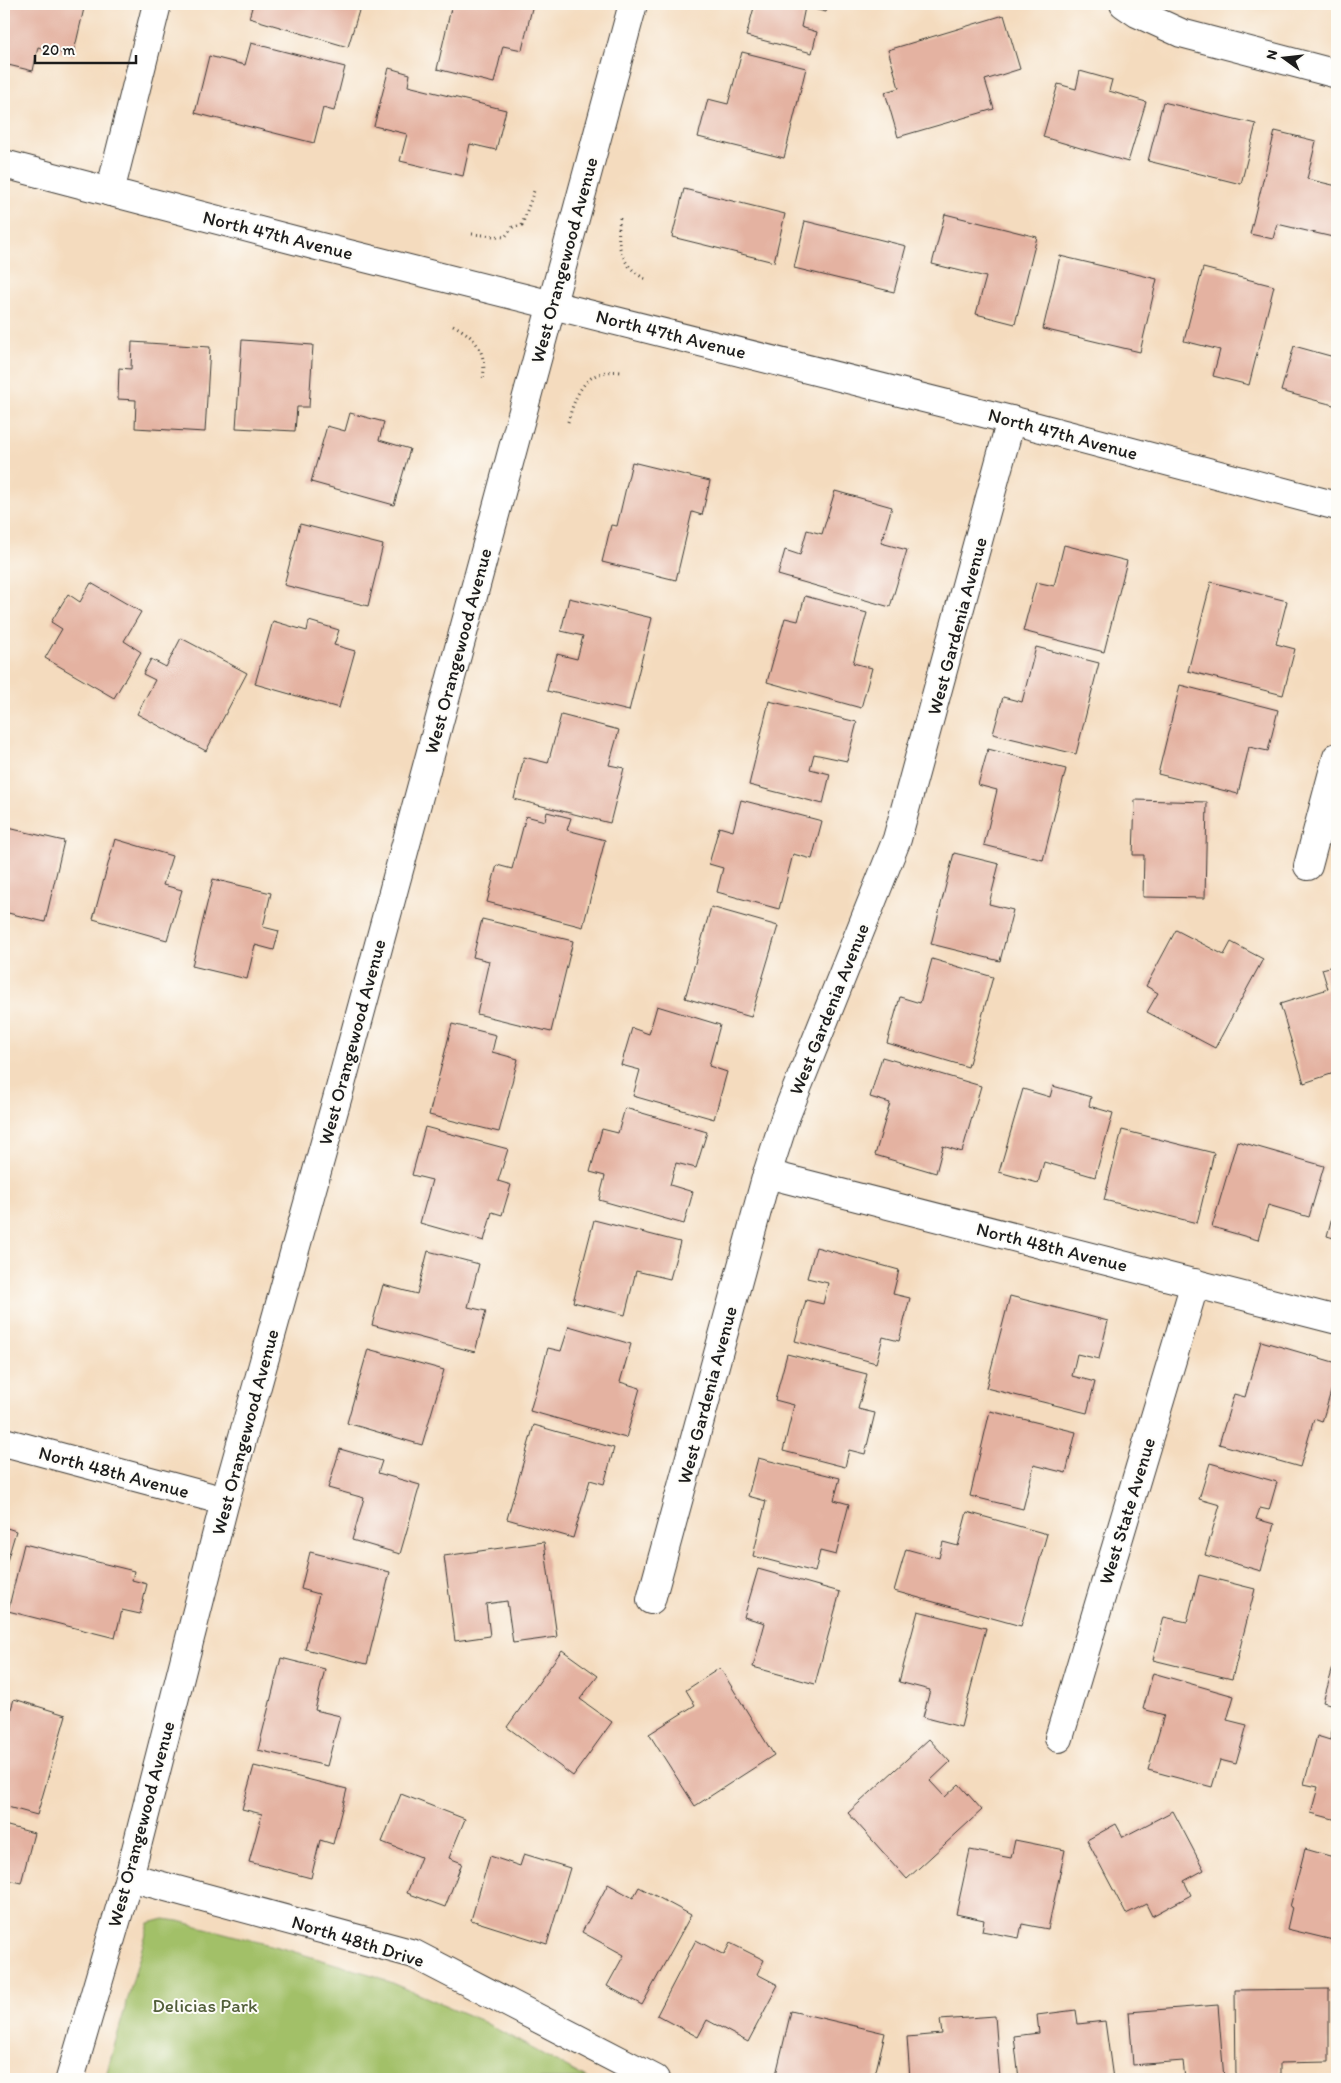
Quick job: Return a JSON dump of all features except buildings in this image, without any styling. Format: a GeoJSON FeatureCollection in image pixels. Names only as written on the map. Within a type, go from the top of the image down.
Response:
{"type":"FeatureCollection","features":[{"type":"Feature","properties":{"kind":"street"},"geometry":{"type":"LineString","coordinates":[[110,192],[157,4]]}},
{"type":"Feature","properties":{"kind":"street","name":"West Orangewood Avenue"},"geometry":{"type":"LineString","coordinates":[[70,2079],[128,1877],[225,1501],[339,1092],[633,4]]}},
{"type":"Feature","properties":{"kind":"street"},"geometry":{"type":"LineString","coordinates":[[1124,4],[1137,13],[1181,33],[1337,74]]}},
{"type":"Feature","properties":{"kind":"street","name":"North 47th Avenue"},"geometry":{"type":"LineString","coordinates":[[4,164],[326,248],[1011,420],[1337,506]]}},
{"type":"Feature","properties":{"kind":"street","name":"West Gardenia Avenue"},"geometry":{"type":"LineString","coordinates":[[651,1600],[767,1174],[785,1118],[897,839],[1011,420]]}},
{"type":"Feature","properties":{"kind":"street"},"geometry":{"type":"LineString","coordinates":[[1308,866],[1337,757]]}},
{"type":"Feature","properties":{"kind":"street","name":"North 48th Avenue"},"geometry":{"type":"LineString","coordinates":[[767,1174],[1337,1320]]}},
{"type":"Feature","properties":{"kind":"street","name":"West State Avenue"},"geometry":{"type":"LineString","coordinates":[[1059,1738],[1195,1283]]}},
{"type":"Feature","properties":{"kind":"street","name":"North 48th Avenue"},"geometry":{"type":"LineString","coordinates":[[4,1442],[225,1501]]}},
{"type":"Feature","properties":{"kind":"street","name":"North 48th Drive"},"geometry":{"type":"LineString","coordinates":[[128,1877],[414,1954],[655,2079]]}},
{"type":"Feature","properties":{"kind":"path"},"geometry":{"type":"LineString","coordinates":[[472,234],[505,237],[513,227],[522,225],[535,188]]}},
{"type":"Feature","properties":{"kind":"path"},"geometry":{"type":"LineString","coordinates":[[620,218],[618,234],[620,250],[626,263],[634,272],[646,279]]}},
{"type":"Feature","properties":{"kind":"path"},"geometry":{"type":"LineString","coordinates":[[453,325],[468,333],[478,346],[486,365],[483,380]]}},
{"type":"Feature","properties":{"kind":"path"},"geometry":{"type":"LineString","coordinates":[[568,422],[573,403],[584,383],[603,372],[621,372]]}},
{"type":"Feature","properties":{"kind":"green space","name":"Delicias Park"},"geometry":{"type":"Polygon","coordinates":[[[164,1919],[179,1921],[285,1949],[376,1976],[480,2020],[588,2079],[105,2079],[149,1923],[164,1919]]]}}]}
